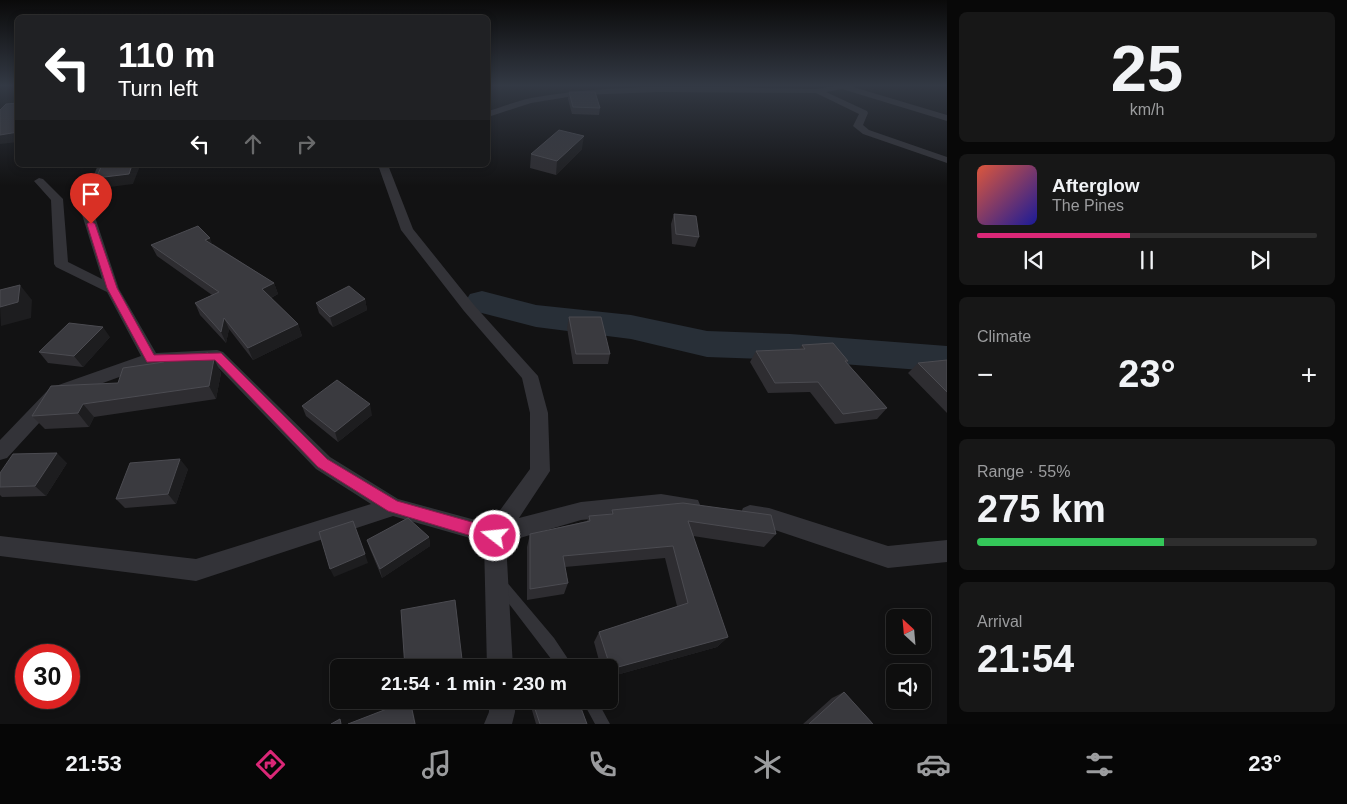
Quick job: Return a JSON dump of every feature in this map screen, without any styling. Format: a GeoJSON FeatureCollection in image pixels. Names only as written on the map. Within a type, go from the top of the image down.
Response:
{"type":"FeatureCollection","features":[{"type":"Feature","properties":{"kind":"street"},"geometry":{"type":"LineString","coordinates":[[861,119],[858,126],[866,132],[947,160]]}},
{"type":"Feature","properties":{"kind":"street"},"geometry":{"type":"LineString","coordinates":[[102,167],[86,208],[112,288],[151,360]]}},
{"type":"Feature","properties":{"kind":"street"},"geometry":{"type":"LineString","coordinates":[[384,167],[407,230],[469,308],[530,376],[539,413],[540,471],[495,536],[500,659]]}},
{"type":"Feature","properties":{"kind":"street"},"geometry":{"type":"LineString","coordinates":[[39,181],[57,199],[61,264],[112,288]]}},
{"type":"Feature","properties":{"kind":"street"},"geometry":{"type":"LineString","coordinates":[[0,452],[56,393],[151,360],[217,356],[323,463],[393,506],[495,536],[581,511],[661,503],[769,518],[888,556],[947,552]]}},
{"type":"Feature","properties":{"kind":"street"},"geometry":{"type":"LineString","coordinates":[[0,546],[196,570],[393,506]]}},
{"type":"Feature","properties":{"kind":"street"},"geometry":{"type":"LineString","coordinates":[[498,724],[502,709]]}},
{"type":"Feature","properties":{"kind":"lane"},"geometry":{"type":"LineString","coordinates":[[496,578],[561,659]]}},
{"type":"Feature","properties":{"kind":"lane"},"geometry":{"type":"LineString","coordinates":[[594,709],[603,724]]}},
{"type":"Feature","properties":{"kind":"building"},"geometry":{"type":"Polygon","coordinates":[[[0,119],[15,119],[15,132],[0,135],[0,119]]]}},
{"type":"Feature","properties":{"kind":"building"},"geometry":{"type":"Polygon","coordinates":[[[559,130],[584,136],[557,161],[531,154],[559,130]]]}},
{"type":"Feature","properties":{"kind":"building"},"geometry":{"type":"Polygon","coordinates":[[[101,167],[131,167],[129,174],[96,178],[101,167]]]}},
{"type":"Feature","properties":{"kind":"building"},"geometry":{"type":"Polygon","coordinates":[[[674,214],[696,216],[699,237],[676,234],[674,214]]]}},
{"type":"Feature","properties":{"kind":"building"},"geometry":{"type":"Polygon","coordinates":[[[198,226],[210,238],[205,240],[274,283],[262,289],[298,324],[248,348],[224,318],[221,332],[195,303],[219,292],[151,245],[198,226]]]}},
{"type":"Feature","properties":{"kind":"building"},"geometry":{"type":"Polygon","coordinates":[[[20,285],[18,302],[0,307],[0,290],[20,285]]]}},
{"type":"Feature","properties":{"kind":"building"},"geometry":{"type":"Polygon","coordinates":[[[349,286],[365,299],[330,317],[316,303],[349,286]]]}},
{"type":"Feature","properties":{"kind":"building"},"geometry":{"type":"Polygon","coordinates":[[[569,317],[601,317],[610,354],[576,354],[569,317]]]}},
{"type":"Feature","properties":{"kind":"building"},"geometry":{"type":"Polygon","coordinates":[[[69,323],[103,327],[74,356],[39,352],[69,323]]]}},
{"type":"Feature","properties":{"kind":"building"},"geometry":{"type":"Polygon","coordinates":[[[833,343],[848,361],[845,361],[887,408],[843,414],[818,382],[775,383],[756,351],[805,349],[802,345],[833,343]]]}},
{"type":"Feature","properties":{"kind":"building"},"geometry":{"type":"Polygon","coordinates":[[[208,353],[214,359],[209,386],[83,404],[78,413],[32,416],[51,386],[118,383],[123,368],[164,362],[165,359],[208,353]]]}},
{"type":"Feature","properties":{"kind":"building"},"geometry":{"type":"Polygon","coordinates":[[[947,360],[947,392],[918,363],[947,360]]]}},
{"type":"Feature","properties":{"kind":"building"},"geometry":{"type":"Polygon","coordinates":[[[337,380],[370,404],[335,432],[302,406],[337,380]]]}},
{"type":"Feature","properties":{"kind":"building"},"geometry":{"type":"Polygon","coordinates":[[[57,453],[35,486],[0,487],[0,473],[13,454],[57,453]]]}},
{"type":"Feature","properties":{"kind":"building"},"geometry":{"type":"Polygon","coordinates":[[[180,459],[168,494],[116,499],[130,463],[180,459]]]}},
{"type":"Feature","properties":{"kind":"building"},"geometry":{"type":"Polygon","coordinates":[[[683,503],[771,515],[776,534],[688,521],[728,637],[618,667],[618,659],[608,659],[599,632],[688,603],[673,546],[563,556],[568,583],[530,589],[530,534],[590,521],[589,516],[613,514],[612,510],[683,503]]]}},
{"type":"Feature","properties":{"kind":"building"},"geometry":{"type":"Polygon","coordinates":[[[408,518],[429,537],[380,569],[367,540],[408,518]]]}},
{"type":"Feature","properties":{"kind":"building"},"geometry":{"type":"Polygon","coordinates":[[[353,521],[365,554],[330,569],[319,532],[353,521]]]}},
{"type":"Feature","properties":{"kind":"building"},"geometry":{"type":"Polygon","coordinates":[[[455,600],[462,659],[404,659],[401,610],[455,600]]]}},
{"type":"Feature","properties":{"kind":"building"},"geometry":{"type":"Polygon","coordinates":[[[844,692],[873,724],[809,724],[844,692]]]}},
{"type":"Feature","properties":{"kind":"building"},"geometry":{"type":"Polygon","coordinates":[[[387,709],[412,709],[415,724],[348,724],[387,709]]]}},
{"type":"Feature","properties":{"kind":"building"},"geometry":{"type":"Polygon","coordinates":[[[535,709],[581,709],[587,724],[540,724],[535,709]]]}},
{"type":"Feature","properties":{"kind":"building"},"geometry":{"type":"Polygon","coordinates":[[[340,719],[341,724],[331,724],[340,719]]]}},
{"type":"Feature","properties":{"kind":"waterway"},"geometry":{"type":"LineString","coordinates":[[482,302],[536,316],[631,327],[707,344],[790,347],[947,359]]}},
{"type":"Feature","properties":{"kind":"route"},"geometry":{"type":"LineString","coordinates":[[91,224],[112,288],[151,360],[217,356],[323,463],[393,506],[495,536]]}}]}
